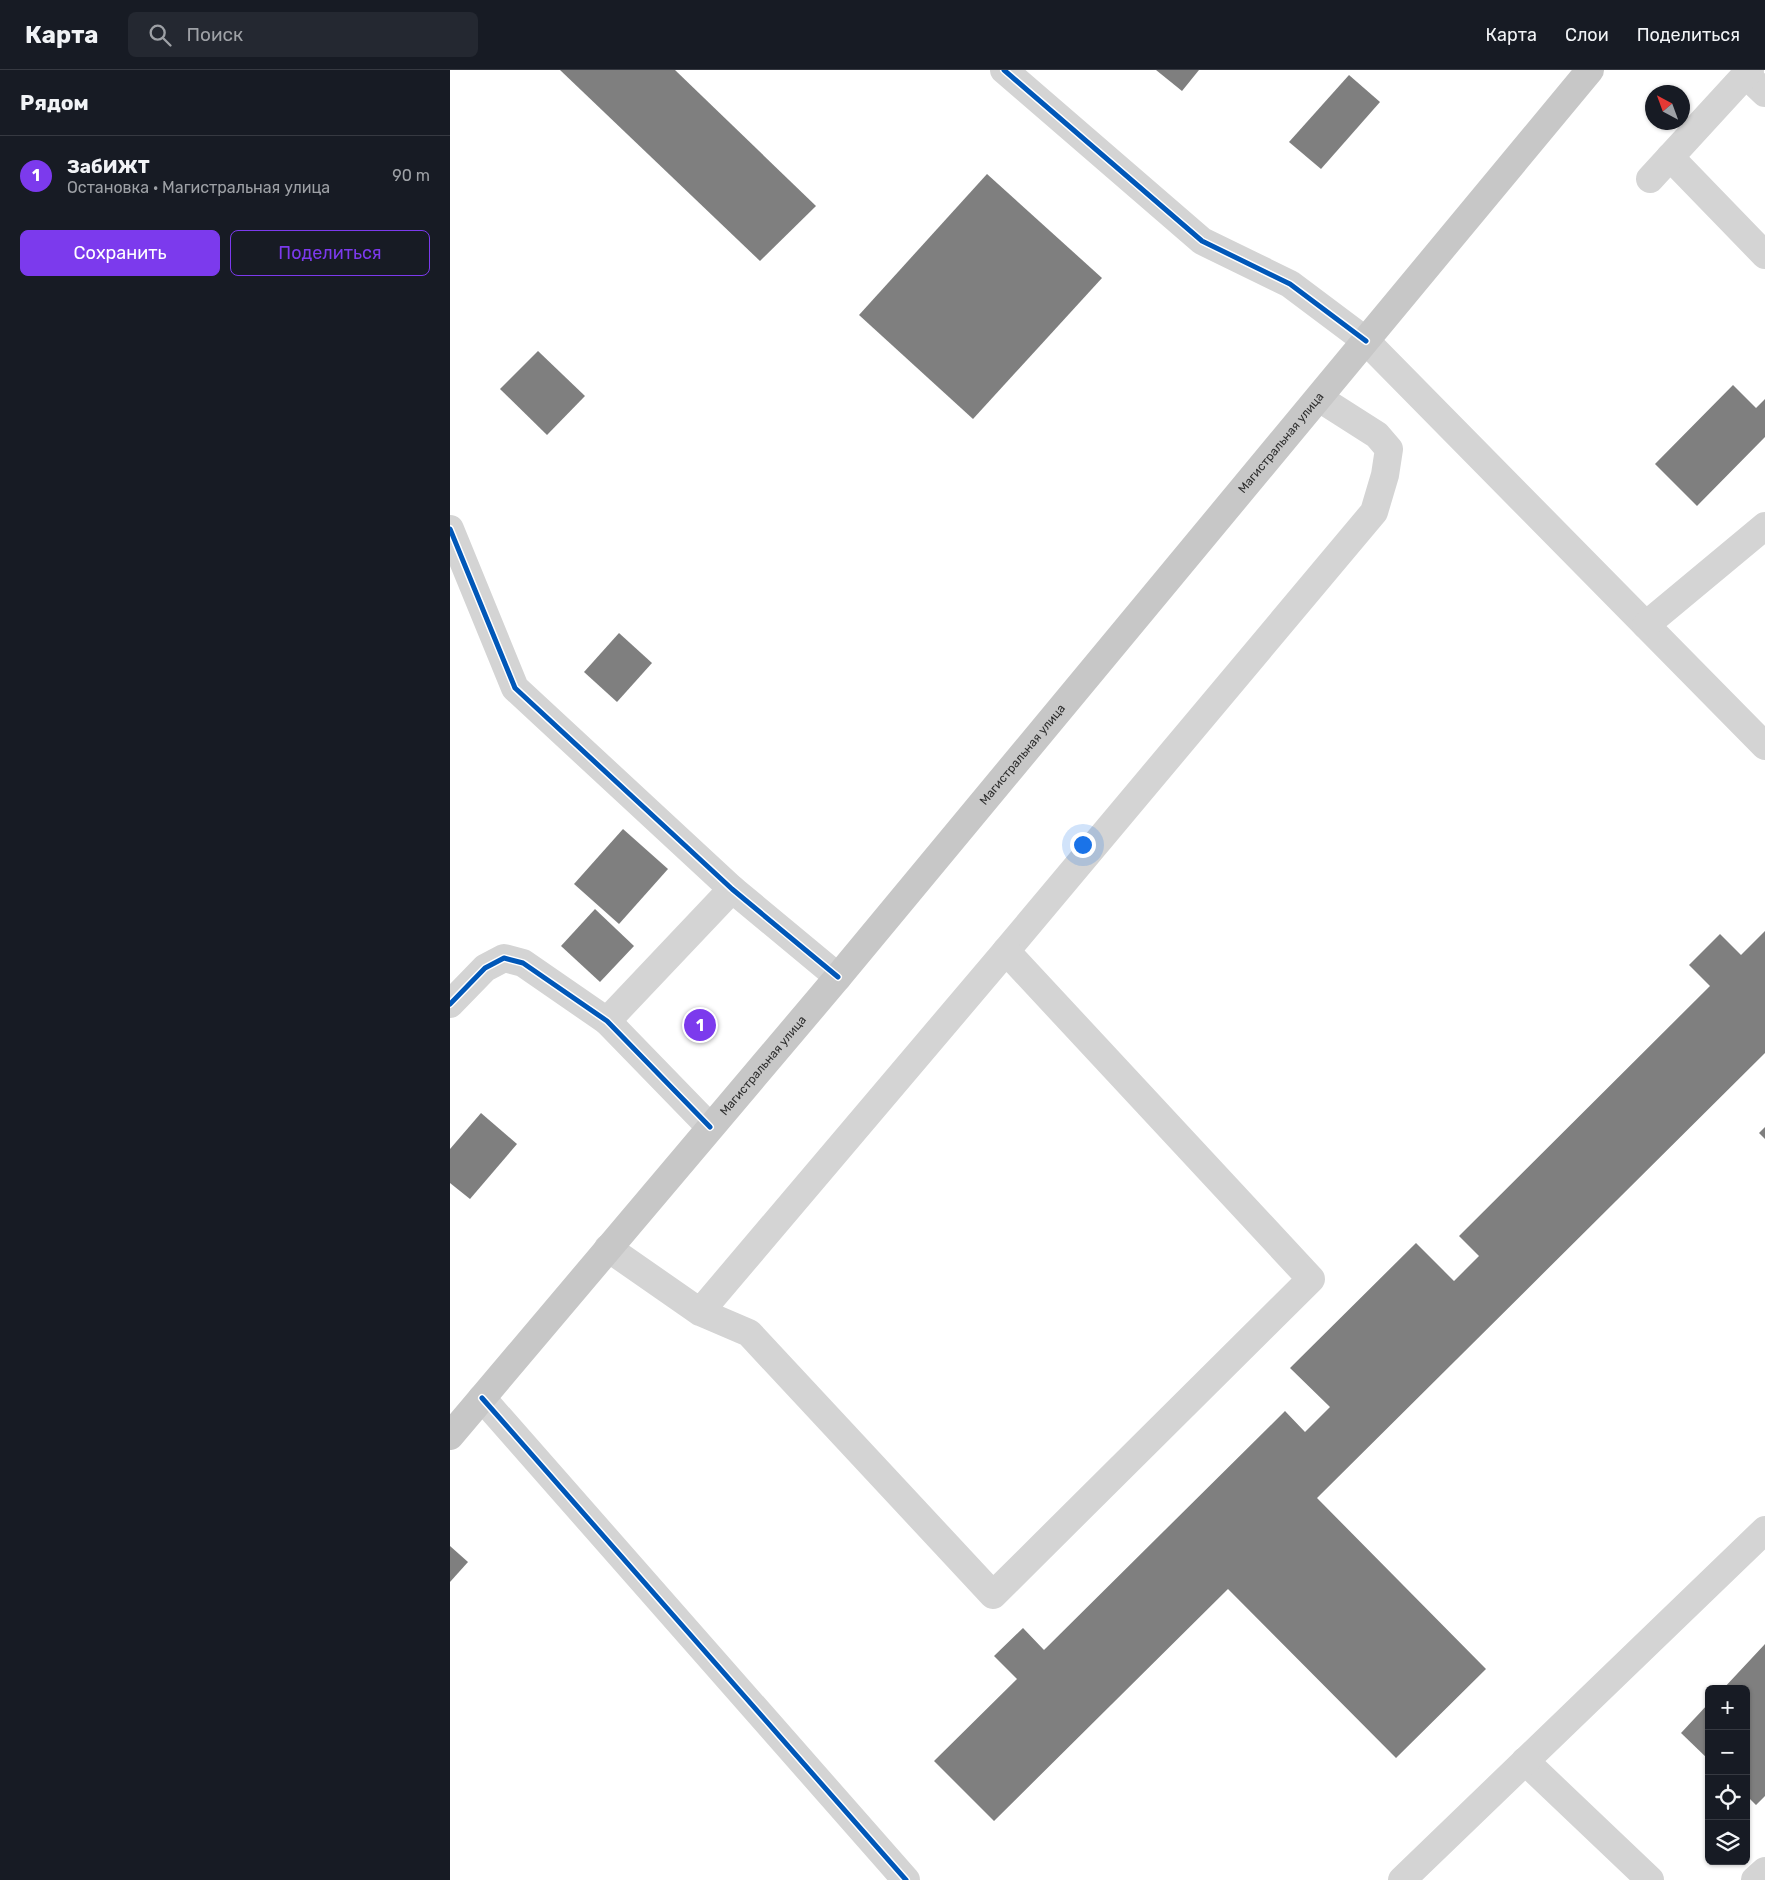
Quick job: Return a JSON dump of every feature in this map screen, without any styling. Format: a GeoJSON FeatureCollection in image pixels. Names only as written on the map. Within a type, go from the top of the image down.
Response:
{"type":"FeatureCollection","features":[{"type":"Feature","properties":{"kind":"main road","name":"Магистральная улица"},"geometry":{"type":"LineString","coordinates":[[450,1436],[838,977],[1590,70]]}},
{"type":"Feature","properties":{"kind":"street"},"geometry":{"type":"LineString","coordinates":[[1004,70],[1202,241],[1290,284],[1366,341],[1765,746]]}},
{"type":"Feature","properties":{"kind":"street"},"geometry":{"type":"LineString","coordinates":[[1650,179],[1670,157],[1754,79]]}},
{"type":"Feature","properties":{"kind":"street"},"geometry":{"type":"LineString","coordinates":[[1670,157],[1762,244]]}},
{"type":"Feature","properties":{"kind":"street"},"geometry":{"type":"LineString","coordinates":[[700,1312],[1374,512],[1385,475],[1389,449],[1377,435],[1319,398]]}},
{"type":"Feature","properties":{"kind":"street"},"geometry":{"type":"LineString","coordinates":[[1646,625],[1765,526]]}},
{"type":"Feature","properties":{"kind":"street"},"geometry":{"type":"LineString","coordinates":[[450,529],[515,688],[732,889],[838,977]]}},
{"type":"Feature","properties":{"kind":"street"},"geometry":{"type":"LineString","coordinates":[[607,1021],[732,889]]}},
{"type":"Feature","properties":{"kind":"street"},"geometry":{"type":"LineString","coordinates":[[608,1248],[700,1312],[749,1333],[993,1595],[1311,1278],[1006,951]]}},
{"type":"Feature","properties":{"kind":"street"},"geometry":{"type":"LineString","coordinates":[[450,1004],[485,968],[504,958],[523,963],[607,1021],[710,1127]]}},
{"type":"Feature","properties":{"kind":"street"},"geometry":{"type":"LineString","coordinates":[[482,1398],[906,1880]]}},
{"type":"Feature","properties":{"kind":"street"},"geometry":{"type":"LineString","coordinates":[[1402,1880],[1765,1530]]}},
{"type":"Feature","properties":{"kind":"street"},"geometry":{"type":"LineString","coordinates":[[1525,1761],[1650,1880]]}},
{"type":"Feature","properties":{"kind":"street"},"geometry":{"type":"LineString","coordinates":[[1756,1880],[1765,1871]]}},
{"type":"Feature","properties":{"kind":"building"},"geometry":{"type":"Polygon","coordinates":[[[560,70],[675,70],[816,206],[760,261],[560,70]]]}},
{"type":"Feature","properties":{"kind":"building"},"geometry":{"type":"Polygon","coordinates":[[[1156,70],[1199,70],[1182,91],[1156,70]]]}},
{"type":"Feature","properties":{"kind":"building"},"geometry":{"type":"Polygon","coordinates":[[[1349,75],[1380,102],[1321,169],[1289,142],[1349,75]]]}},
{"type":"Feature","properties":{"kind":"building"},"geometry":{"type":"Polygon","coordinates":[[[987,174],[1102,278],[973,419],[859,315],[987,174]]]}},
{"type":"Feature","properties":{"kind":"building"},"geometry":{"type":"Polygon","coordinates":[[[538,351],[585,396],[547,435],[500,389],[538,351]]]}},
{"type":"Feature","properties":{"kind":"building"},"geometry":{"type":"Polygon","coordinates":[[[1733,385],[1756,408],[1765,399],[1765,437],[1697,506],[1655,464],[1733,385]]]}},
{"type":"Feature","properties":{"kind":"building"},"geometry":{"type":"Polygon","coordinates":[[[619,633],[652,663],[617,702],[584,672],[619,633]]]}},
{"type":"Feature","properties":{"kind":"building"},"geometry":{"type":"Polygon","coordinates":[[[623,829],[668,869],[619,924],[574,884],[623,829]]]}},
{"type":"Feature","properties":{"kind":"building"},"geometry":{"type":"Polygon","coordinates":[[[595,909],[634,946],[600,982],[561,946],[595,909]]]}},
{"type":"Feature","properties":{"kind":"building"},"geometry":{"type":"Polygon","coordinates":[[[1765,931],[1765,1053],[1317,1498],[1486,1669],[1396,1758],[1228,1589],[994,1821],[934,1761],[1017,1679],[994,1656],[1023,1628],[1044,1650],[1285,1411],[1305,1432],[1330,1407],[1290,1368],[1416,1243],[1454,1281],[1479,1256],[1459,1236],[1710,986],[1689,965],[1720,934],[1741,955],[1765,931]]]}},
{"type":"Feature","properties":{"kind":"building"},"geometry":{"type":"Polygon","coordinates":[[[481,1113],[517,1144],[470,1199],[450,1183],[450,1149],[481,1113]]]}},
{"type":"Feature","properties":{"kind":"building"},"geometry":{"type":"Polygon","coordinates":[[[1765,1127],[1765,1139],[1759,1133],[1765,1127]]]}},
{"type":"Feature","properties":{"kind":"building"},"geometry":{"type":"Polygon","coordinates":[[[450,1546],[468,1562],[450,1582],[450,1546]]]}},
{"type":"Feature","properties":{"kind":"building"},"geometry":{"type":"Polygon","coordinates":[[[1765,1644],[1765,1796],[1756,1805],[1750,1799],[1750,1685],[1727,1685],[1765,1644]]]}},
{"type":"Feature","properties":{"kind":"building"},"geometry":{"type":"Polygon","coordinates":[[[1705,1707],[1705,1756],[1681,1733],[1705,1707]]]}},
{"type":"Feature","properties":{"kind":"cycle path"},"geometry":{"type":"LineString","coordinates":[[1004,70],[1202,241],[1290,284],[1366,341]]}},
{"type":"Feature","properties":{"kind":"cycle path"},"geometry":{"type":"LineString","coordinates":[[450,529],[515,688],[732,889],[838,977]]}},
{"type":"Feature","properties":{"kind":"cycle path"},"geometry":{"type":"LineString","coordinates":[[450,1004],[485,968],[504,958],[523,963],[607,1021],[710,1127]]}},
{"type":"Feature","properties":{"kind":"cycle path"},"geometry":{"type":"LineString","coordinates":[[482,1398],[906,1880]]}},
{"type":"Feature","properties":{"kind":"place","name":"ЗабИЖТ"},"geometry":{"type":"Point","coordinates":[700,1025]}}]}
